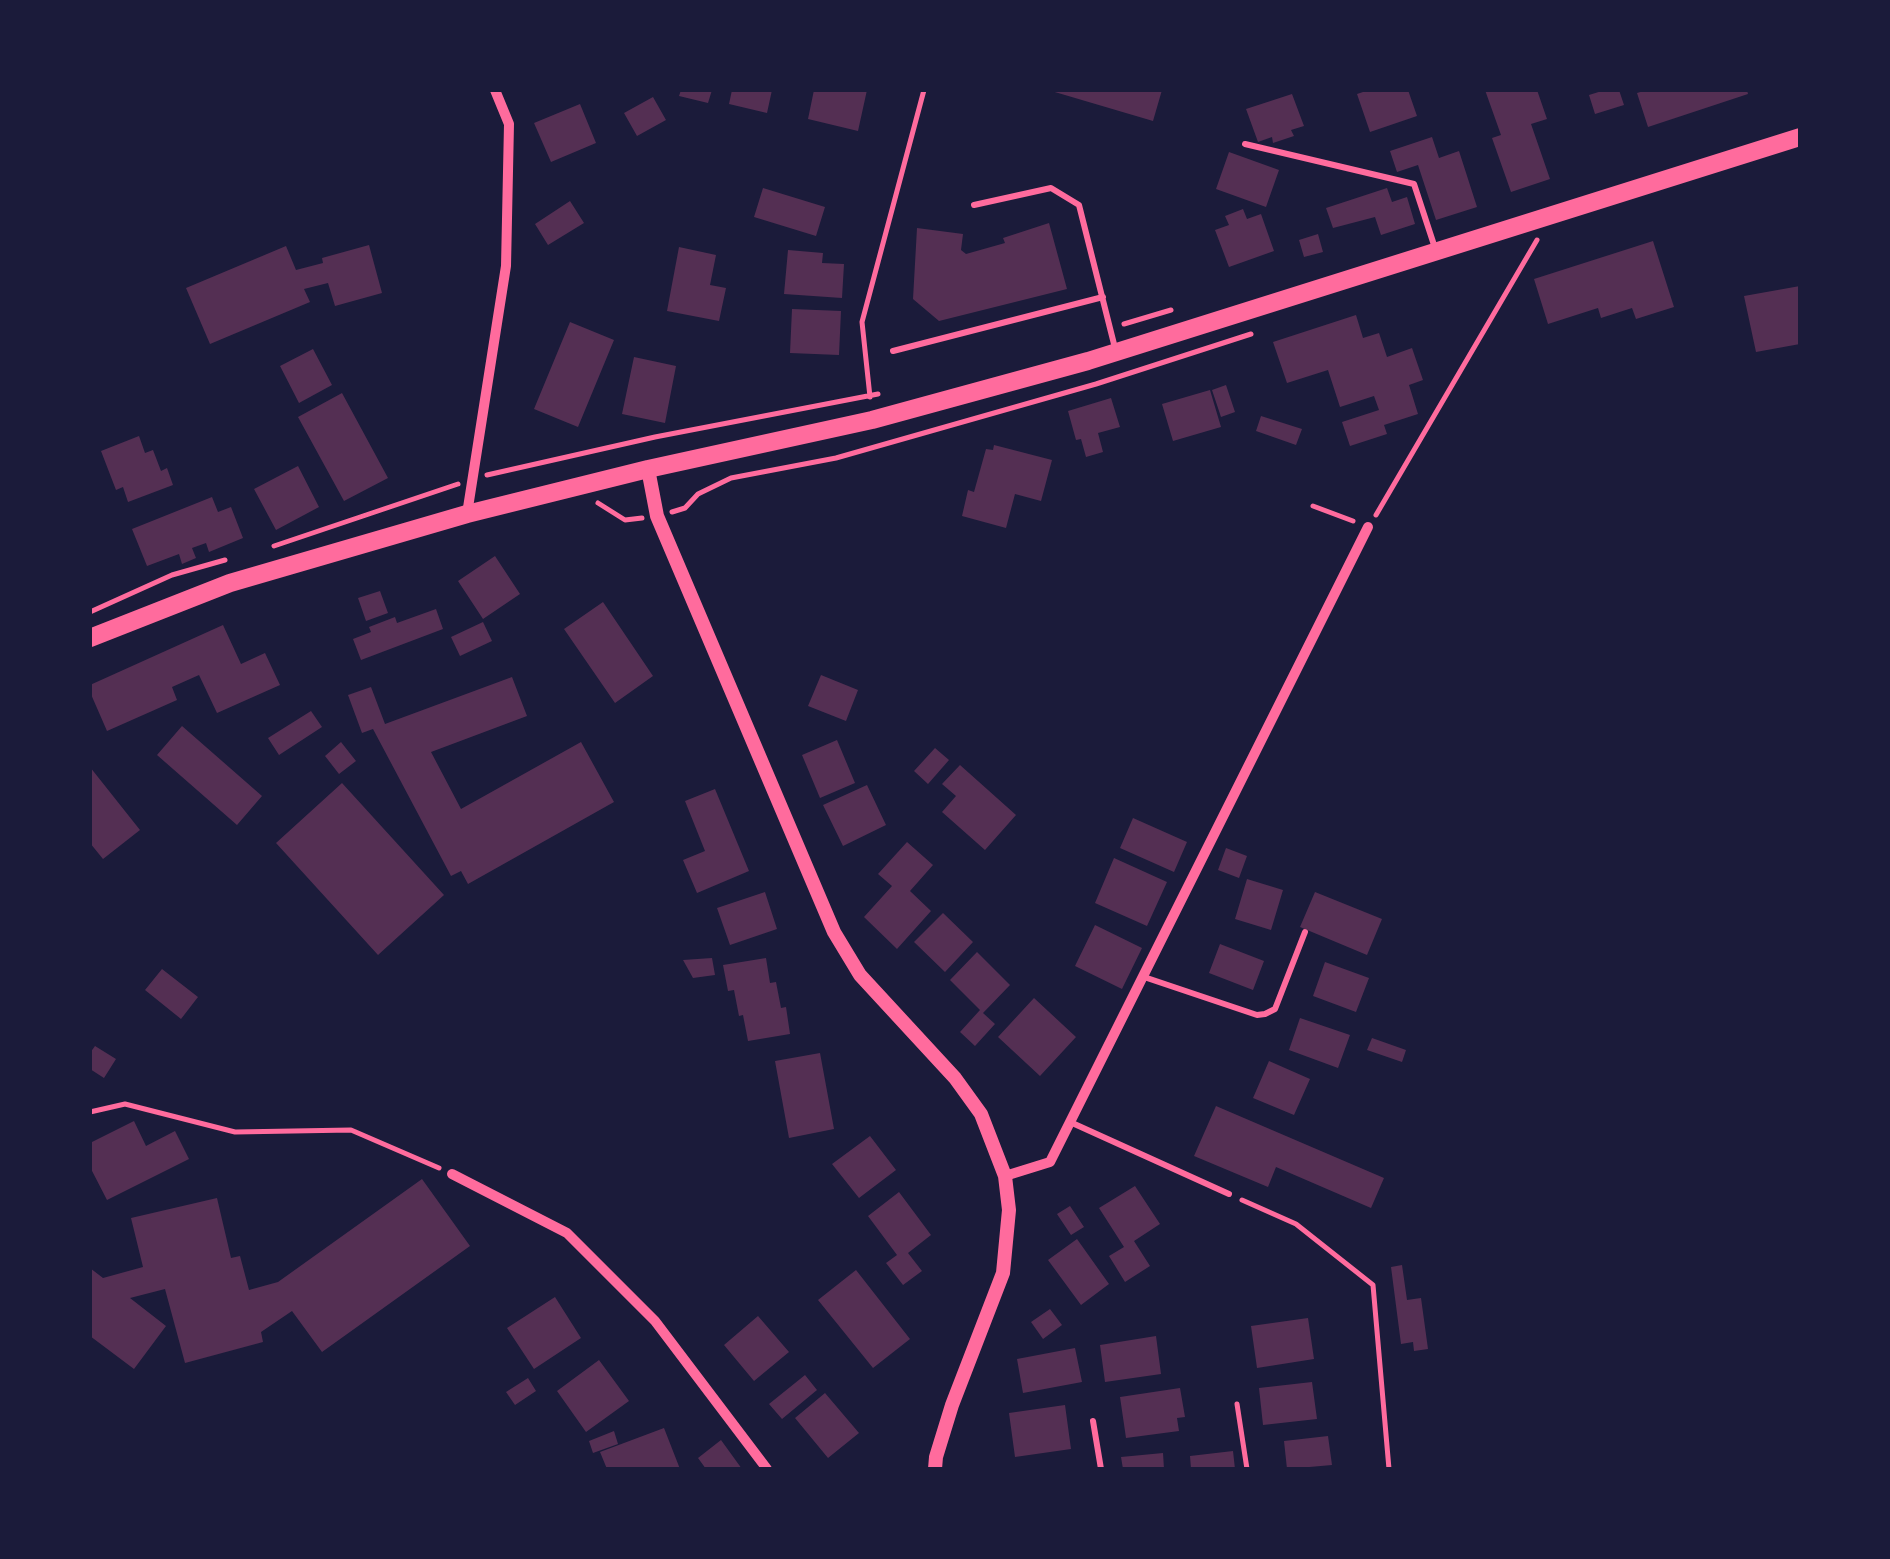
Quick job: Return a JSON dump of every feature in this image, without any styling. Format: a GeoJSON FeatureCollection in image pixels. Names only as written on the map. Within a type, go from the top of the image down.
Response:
{"type":"FeatureCollection","features":[{"type":"Feature","properties":{"kind":"main road"},"geometry":{"type":"LineString","coordinates":[[90,638],[230,582],[467,514],[976,394],[1437,254],[1800,138]]}},
{"type":"Feature","properties":{"kind":"street"},"geometry":{"type":"LineString","coordinates":[[467,514],[506,266],[509,124],[495,90]]}},
{"type":"Feature","properties":{"kind":"street"},"geometry":{"type":"LineString","coordinates":[[648,469],[657,516],[834,932],[860,975],[955,1078],[981,1114],[1005,1176],[1009,1210],[1003,1273],[952,1406],[935,1469]]}},
{"type":"Feature","properties":{"kind":"street"},"geometry":{"type":"LineString","coordinates":[[1005,1176],[1050,1162],[1368,527]]}},
{"type":"Feature","properties":{"kind":"street"},"geometry":{"type":"LineString","coordinates":[[452,1174],[567,1232],[655,1320],[767,1469]]}},
{"type":"Feature","properties":{"kind":"lane"},"geometry":{"type":"LineString","coordinates":[[1245,144],[1414,184],[1437,254]]}},
{"type":"Feature","properties":{"kind":"lane"},"geometry":{"type":"LineString","coordinates":[[974,204],[1051,188],[1080,205],[1116,352]]}},
{"type":"Feature","properties":{"kind":"lane"},"geometry":{"type":"LineString","coordinates":[[893,352],[1103,296]]}},
{"type":"Feature","properties":{"kind":"lane"},"geometry":{"type":"LineString","coordinates":[[1142,976],[1257,1015],[1265,1014],[1275,1009],[1305,932]]}},
{"type":"Feature","properties":{"kind":"lane"},"geometry":{"type":"LineString","coordinates":[[1070,1122],[1228,1194]]}},
{"type":"Feature","properties":{"kind":"lane"},"geometry":{"type":"LineString","coordinates":[[1094,1422],[1101,1469]]}},
{"type":"Feature","properties":{"kind":"path"},"geometry":{"type":"LineString","coordinates":[[872,420],[862,322],[924,90]]}},
{"type":"Feature","properties":{"kind":"path"},"geometry":{"type":"LineString","coordinates":[[1313,506],[1368,527],[1548,218]]}},
{"type":"Feature","properties":{"kind":"path"},"geometry":{"type":"LineString","coordinates":[[1110,329],[1170,310]]}},
{"type":"Feature","properties":{"kind":"path"},"geometry":{"type":"LineString","coordinates":[[257,552],[473,478],[655,437],[887,392]]}},
{"type":"Feature","properties":{"kind":"path"},"geometry":{"type":"LineString","coordinates":[[596,502],[625,520],[657,516]]}},
{"type":"Feature","properties":{"kind":"path"},"geometry":{"type":"LineString","coordinates":[[90,612],[172,575],[240,556]]}},
{"type":"Feature","properties":{"kind":"path"},"geometry":{"type":"LineString","coordinates":[[90,1112],[125,1104],[235,1132],[350,1130],[452,1174]]}},
{"type":"Feature","properties":{"kind":"path"},"geometry":{"type":"LineString","coordinates":[[1228,1194],[1296,1224],[1372,1285],[1389,1469]]}},
{"type":"Feature","properties":{"kind":"path"},"geometry":{"type":"LineString","coordinates":[[1237,1404],[1246,1469]]}},
{"type":"Feature","properties":{"kind":"building"},"geometry":{"type":"Polygon","coordinates":[[[681,90],[712,90],[708,103],[679,96],[681,90]]]}},
{"type":"Feature","properties":{"kind":"building"},"geometry":{"type":"Polygon","coordinates":[[[732,90],[772,90],[767,113],[729,104],[732,90]]]}},
{"type":"Feature","properties":{"kind":"building"},"geometry":{"type":"Polygon","coordinates":[[[814,90],[867,90],[858,131],[808,119],[814,90]]]}},
{"type":"Feature","properties":{"kind":"building"},"geometry":{"type":"Polygon","coordinates":[[[1048,90],[1162,90],[1153,121],[1048,90]]]}},
{"type":"Feature","properties":{"kind":"building"},"geometry":{"type":"Polygon","coordinates":[[[1369,90],[1408,90],[1417,116],[1370,132],[1357,94],[1369,90]]]}},
{"type":"Feature","properties":{"kind":"building"},"geometry":{"type":"Polygon","coordinates":[[[1485,90],[1537,90],[1547,119],[1531,124],[1550,179],[1511,192],[1492,138],[1501,135],[1485,90]]]}},
{"type":"Feature","properties":{"kind":"building"},"geometry":{"type":"Polygon","coordinates":[[[1619,90],[1624,105],[1595,114],[1589,95],[1619,90]]]}},
{"type":"Feature","properties":{"kind":"building"},"geometry":{"type":"Polygon","coordinates":[[[1747,90],[1748,94],[1648,127],[1637,93],[1747,90]]]}},
{"type":"Feature","properties":{"kind":"building"},"geometry":{"type":"Polygon","coordinates":[[[1292,94],[1304,126],[1291,130],[1294,136],[1273,143],[1272,137],[1258,142],[1246,109],[1292,94]]]}},
{"type":"Feature","properties":{"kind":"building"},"geometry":{"type":"Polygon","coordinates":[[[653,97],[666,120],[637,136],[624,113],[653,97]]]}},
{"type":"Feature","properties":{"kind":"building"},"geometry":{"type":"Polygon","coordinates":[[[580,104],[596,143],[551,162],[534,123],[580,104]]]}},
{"type":"Feature","properties":{"kind":"building"},"geometry":{"type":"Polygon","coordinates":[[[1432,137],[1439,158],[1459,151],[1477,207],[1436,220],[1418,165],[1397,172],[1390,151],[1432,137]]]}},
{"type":"Feature","properties":{"kind":"building"},"geometry":{"type":"Polygon","coordinates":[[[1229,152],[1279,170],[1266,207],[1216,189],[1229,152]]]}},
{"type":"Feature","properties":{"kind":"building"},"geometry":{"type":"Polygon","coordinates":[[[763,188],[825,207],[816,236],[754,217],[763,188]]]}},
{"type":"Feature","properties":{"kind":"building"},"geometry":{"type":"Polygon","coordinates":[[[1387,188],[1392,202],[1407,197],[1415,224],[1381,235],[1375,217],[1333,228],[1326,208],[1387,188]]]}},
{"type":"Feature","properties":{"kind":"building"},"geometry":{"type":"Polygon","coordinates":[[[570,201],[584,223],[548,245],[535,224],[570,201]]]}},
{"type":"Feature","properties":{"kind":"building"},"geometry":{"type":"Polygon","coordinates":[[[1243,209],[1247,219],[1261,214],[1274,251],[1229,267],[1215,230],[1229,225],[1225,216],[1243,209]]]}},
{"type":"Feature","properties":{"kind":"building"},"geometry":{"type":"Polygon","coordinates":[[[1049,223],[1067,289],[939,321],[913,299],[917,228],[963,234],[961,250],[966,254],[1005,243],[1003,238],[1049,223]]]}},
{"type":"Feature","properties":{"kind":"building"},"geometry":{"type":"Polygon","coordinates":[[[1318,234],[1323,252],[1304,257],[1299,240],[1318,234]]]}},
{"type":"Feature","properties":{"kind":"building"},"geometry":{"type":"Polygon","coordinates":[[[1653,241],[1674,307],[1636,319],[1632,308],[1601,318],[1598,308],[1548,324],[1534,279],[1653,241]]]}},
{"type":"Feature","properties":{"kind":"building"},"geometry":{"type":"Polygon","coordinates":[[[369,245],[382,293],[335,306],[328,283],[304,289],[310,302],[210,344],[186,288],[286,246],[296,270],[369,245]]]}},
{"type":"Feature","properties":{"kind":"building"},"geometry":{"type":"Polygon","coordinates":[[[679,247],[716,255],[710,285],[726,288],[719,321],[667,311],[679,247]]]}},
{"type":"Feature","properties":{"kind":"building"},"geometry":{"type":"Polygon","coordinates":[[[788,250],[823,253],[822,263],[844,264],[842,298],[784,294],[788,250]]]}},
{"type":"Feature","properties":{"kind":"building"},"geometry":{"type":"Polygon","coordinates":[[[1800,286],[1800,344],[1756,352],[1744,296],[1800,286]]]}},
{"type":"Feature","properties":{"kind":"building"},"geometry":{"type":"Polygon","coordinates":[[[792,309],[841,311],[839,355],[790,353],[792,309]]]}},
{"type":"Feature","properties":{"kind":"building"},"geometry":{"type":"Polygon","coordinates":[[[1356,315],[1363,338],[1379,333],[1387,357],[1412,348],[1423,380],[1409,385],[1418,414],[1384,425],[1387,434],[1350,446],[1342,422],[1379,410],[1374,396],[1340,407],[1328,370],[1287,383],[1273,342],[1356,315]]]}},
{"type":"Feature","properties":{"kind":"building"},"geometry":{"type":"Polygon","coordinates":[[[570,322],[614,340],[578,427],[534,409],[570,322]]]}},
{"type":"Feature","properties":{"kind":"building"},"geometry":{"type":"Polygon","coordinates":[[[313,349],[332,385],[299,403],[280,366],[313,349]]]}},
{"type":"Feature","properties":{"kind":"building"},"geometry":{"type":"Polygon","coordinates":[[[634,357],[676,366],[665,423],[622,414],[634,357]]]}},
{"type":"Feature","properties":{"kind":"building"},"geometry":{"type":"Polygon","coordinates":[[[1226,385],[1235,412],[1221,417],[1212,390],[1226,385]]]}},
{"type":"Feature","properties":{"kind":"building"},"geometry":{"type":"Polygon","coordinates":[[[1210,390],[1221,427],[1173,441],[1162,404],[1210,390]]]}},
{"type":"Feature","properties":{"kind":"building"},"geometry":{"type":"Polygon","coordinates":[[[342,393],[388,478],[344,501],[298,417],[342,393]]]}},
{"type":"Feature","properties":{"kind":"building"},"geometry":{"type":"Polygon","coordinates":[[[1111,398],[1120,427],[1098,433],[1103,452],[1086,457],[1081,439],[1076,440],[1068,411],[1111,398]]]}},
{"type":"Feature","properties":{"kind":"building"},"geometry":{"type":"Polygon","coordinates":[[[1261,416],[1302,429],[1296,445],[1256,431],[1261,416]]]}},
{"type":"Feature","properties":{"kind":"building"},"geometry":{"type":"Polygon","coordinates":[[[139,436],[145,453],[153,450],[161,471],[167,468],[173,485],[128,502],[123,487],[116,490],[101,451],[139,436]]]}},
{"type":"Feature","properties":{"kind":"building"},"geometry":{"type":"Polygon","coordinates":[[[994,445],[1052,460],[1041,501],[1015,494],[1006,528],[962,516],[968,490],[974,492],[986,449],[993,450],[994,445]]]}},
{"type":"Feature","properties":{"kind":"building"},"geometry":{"type":"Polygon","coordinates":[[[298,466],[319,507],[276,530],[254,489],[298,466]]]}},
{"type":"Feature","properties":{"kind":"building"},"geometry":{"type":"Polygon","coordinates":[[[212,497],[218,512],[231,507],[243,538],[209,552],[206,543],[192,548],[196,558],[182,564],[179,554],[147,566],[132,529],[212,497]]]}},
{"type":"Feature","properties":{"kind":"building"},"geometry":{"type":"Polygon","coordinates":[[[495,556],[520,594],[483,619],[458,581],[495,556]]]}},
{"type":"Feature","properties":{"kind":"building"},"geometry":{"type":"Polygon","coordinates":[[[380,591],[388,613],[366,621],[358,598],[380,591]]]}},
{"type":"Feature","properties":{"kind":"building"},"geometry":{"type":"Polygon","coordinates":[[[603,602],[653,676],[615,703],[564,629],[603,602]]]}},
{"type":"Feature","properties":{"kind":"building"},"geometry":{"type":"Polygon","coordinates":[[[436,609],[443,629],[361,660],[353,639],[371,632],[369,627],[395,617],[397,623],[436,609]]]}},
{"type":"Feature","properties":{"kind":"building"},"geometry":{"type":"Polygon","coordinates":[[[483,622],[492,641],[460,656],[451,637],[483,622]]]}},
{"type":"Feature","properties":{"kind":"building"},"geometry":{"type":"Polygon","coordinates":[[[223,625],[241,664],[265,653],[280,685],[217,713],[199,675],[172,687],[177,700],[107,731],[90,685],[223,625]]]}},
{"type":"Feature","properties":{"kind":"building"},"geometry":{"type":"Polygon","coordinates":[[[821,675],[858,690],[846,721],[808,706],[821,675]]]}},
{"type":"Feature","properties":{"kind":"building"},"geometry":{"type":"Polygon","coordinates":[[[512,677],[527,716],[431,752],[461,809],[581,742],[614,802],[468,884],[461,871],[451,876],[373,729],[362,733],[348,695],[371,687],[385,724],[512,677]]]}},
{"type":"Feature","properties":{"kind":"building"},"geometry":{"type":"Polygon","coordinates":[[[311,711],[322,727],[279,755],[268,738],[311,711]]]}},
{"type":"Feature","properties":{"kind":"building"},"geometry":{"type":"Polygon","coordinates":[[[182,726],[262,796],[237,825],[157,755],[182,726]]]}},
{"type":"Feature","properties":{"kind":"building"},"geometry":{"type":"Polygon","coordinates":[[[837,740],[855,783],[820,798],[802,755],[837,740]]]}},
{"type":"Feature","properties":{"kind":"building"},"geometry":{"type":"Polygon","coordinates":[[[341,742],[356,761],[339,774],[325,756],[341,742]]]}},
{"type":"Feature","properties":{"kind":"building"},"geometry":{"type":"Polygon","coordinates":[[[935,748],[949,760],[928,784],[914,771],[935,748]]]}},
{"type":"Feature","properties":{"kind":"building"},"geometry":{"type":"Polygon","coordinates":[[[960,765],[1016,815],[985,850],[942,812],[956,796],[942,784],[960,765]]]}},
{"type":"Feature","properties":{"kind":"building"},"geometry":{"type":"Polygon","coordinates":[[[90,767],[140,830],[103,859],[90,843],[90,767]]]}},
{"type":"Feature","properties":{"kind":"building"},"geometry":{"type":"Polygon","coordinates":[[[342,783],[444,895],[378,955],[276,843],[342,783]]]}},
{"type":"Feature","properties":{"kind":"building"},"geometry":{"type":"Polygon","coordinates":[[[867,785],[886,825],[843,846],[823,805],[867,785]]]}},
{"type":"Feature","properties":{"kind":"building"},"geometry":{"type":"Polygon","coordinates":[[[715,789],[749,871],[697,893],[683,860],[705,851],[685,801],[715,789]]]}},
{"type":"Feature","properties":{"kind":"building"},"geometry":{"type":"Polygon","coordinates":[[[1133,818],[1187,842],[1174,872],[1120,848],[1133,818]]]}},
{"type":"Feature","properties":{"kind":"building"},"geometry":{"type":"Polygon","coordinates":[[[907,842],[933,865],[910,891],[931,911],[897,949],[864,917],[892,886],[878,874],[907,842]]]}},
{"type":"Feature","properties":{"kind":"building"},"geometry":{"type":"Polygon","coordinates":[[[1226,848],[1247,856],[1239,878],[1218,870],[1226,848]]]}},
{"type":"Feature","properties":{"kind":"building"},"geometry":{"type":"Polygon","coordinates":[[[1114,858],[1167,882],[1147,926],[1095,903],[1114,858]]]}},
{"type":"Feature","properties":{"kind":"building"},"geometry":{"type":"Polygon","coordinates":[[[1247,879],[1283,890],[1271,930],[1235,919],[1247,879]]]}},
{"type":"Feature","properties":{"kind":"building"},"geometry":{"type":"Polygon","coordinates":[[[765,892],[777,929],[730,945],[717,908],[765,892]]]}},
{"type":"Feature","properties":{"kind":"building"},"geometry":{"type":"Polygon","coordinates":[[[1315,892],[1382,919],[1367,955],[1300,927],[1315,892]]]}},
{"type":"Feature","properties":{"kind":"building"},"geometry":{"type":"Polygon","coordinates":[[[943,913],[973,942],[945,972],[914,942],[943,913]]]}},
{"type":"Feature","properties":{"kind":"building"},"geometry":{"type":"Polygon","coordinates":[[[1095,925],[1142,948],[1122,989],[1075,966],[1095,925]]]}},
{"type":"Feature","properties":{"kind":"building"},"geometry":{"type":"Polygon","coordinates":[[[1220,944],[1264,961],[1253,990],[1209,973],[1220,944]]]}},
{"type":"Feature","properties":{"kind":"building"},"geometry":{"type":"Polygon","coordinates":[[[977,952],[1010,985],[983,1013],[995,1024],[975,1046],[960,1032],[980,1010],[950,980],[977,952]]]}},
{"type":"Feature","properties":{"kind":"building"},"geometry":{"type":"Polygon","coordinates":[[[712,958],[715,975],[693,978],[683,960],[712,958]]]}},
{"type":"Feature","properties":{"kind":"building"},"geometry":{"type":"Polygon","coordinates":[[[766,958],[770,983],[776,982],[781,1008],[786,1007],[790,1034],[748,1041],[734,990],[728,991],[723,965],[766,958]]]}},
{"type":"Feature","properties":{"kind":"building"},"geometry":{"type":"Polygon","coordinates":[[[1325,962],[1369,978],[1356,1012],[1313,996],[1325,962]]]}},
{"type":"Feature","properties":{"kind":"building"},"geometry":{"type":"Polygon","coordinates":[[[162,969],[198,997],[181,1019],[145,990],[162,969]]]}},
{"type":"Feature","properties":{"kind":"building"},"geometry":{"type":"Polygon","coordinates":[[[1034,998],[1076,1037],[1040,1076],[998,1037],[1034,998]]]}},
{"type":"Feature","properties":{"kind":"building"},"geometry":{"type":"Polygon","coordinates":[[[1300,1018],[1350,1035],[1338,1068],[1289,1050],[1300,1018]]]}},
{"type":"Feature","properties":{"kind":"building"},"geometry":{"type":"Polygon","coordinates":[[[1372,1038],[1406,1050],[1402,1062],[1367,1050],[1372,1038]]]}},
{"type":"Feature","properties":{"kind":"building"},"geometry":{"type":"Polygon","coordinates":[[[95,1046],[116,1059],[104,1078],[90,1069],[90,1053],[95,1046]]]}},
{"type":"Feature","properties":{"kind":"building"},"geometry":{"type":"Polygon","coordinates":[[[820,1053],[834,1129],[789,1138],[775,1061],[820,1053]]]}},
{"type":"Feature","properties":{"kind":"building"},"geometry":{"type":"Polygon","coordinates":[[[1269,1061],[1310,1079],[1294,1115],[1253,1098],[1269,1061]]]}},
{"type":"Feature","properties":{"kind":"building"},"geometry":{"type":"Polygon","coordinates":[[[1216,1106],[1384,1178],[1371,1208],[1276,1167],[1268,1187],[1194,1156],[1216,1106]]]}},
{"type":"Feature","properties":{"kind":"building"},"geometry":{"type":"Polygon","coordinates":[[[134,1121],[146,1146],[175,1131],[189,1159],[107,1200],[90,1167],[90,1143],[134,1121]]]}},
{"type":"Feature","properties":{"kind":"building"},"geometry":{"type":"Polygon","coordinates":[[[870,1136],[896,1170],[859,1198],[832,1164],[870,1136]]]}},
{"type":"Feature","properties":{"kind":"building"},"geometry":{"type":"Polygon","coordinates":[[[422,1179],[470,1246],[322,1352],[292,1311],[261,1332],[263,1342],[185,1363],[165,1289],[130,1298],[166,1326],[134,1369],[90,1336],[90,1268],[103,1278],[143,1267],[131,1218],[217,1198],[231,1258],[240,1256],[249,1290],[278,1282],[422,1179]]]}},
{"type":"Feature","properties":{"kind":"building"},"geometry":{"type":"Polygon","coordinates":[[[1135,1186],[1160,1224],[1134,1241],[1150,1266],[1125,1282],[1109,1256],[1124,1247],[1099,1208],[1135,1186]]]}},
{"type":"Feature","properties":{"kind":"building"},"geometry":{"type":"Polygon","coordinates":[[[899,1192],[931,1235],[908,1253],[922,1271],[903,1285],[886,1263],[897,1255],[868,1216],[899,1192]]]}},
{"type":"Feature","properties":{"kind":"building"},"geometry":{"type":"Polygon","coordinates":[[[1070,1206],[1084,1227],[1071,1235],[1057,1214],[1070,1206]]]}},
{"type":"Feature","properties":{"kind":"building"},"geometry":{"type":"Polygon","coordinates":[[[1077,1239],[1109,1284],[1081,1305],[1048,1260],[1077,1239]]]}},
{"type":"Feature","properties":{"kind":"building"},"geometry":{"type":"Polygon","coordinates":[[[1402,1265],[1407,1300],[1421,1298],[1428,1349],[1414,1351],[1413,1342],[1401,1344],[1391,1267],[1402,1265]]]}},
{"type":"Feature","properties":{"kind":"building"},"geometry":{"type":"Polygon","coordinates":[[[856,1270],[910,1339],[873,1368],[818,1300],[856,1270]]]}},
{"type":"Feature","properties":{"kind":"building"},"geometry":{"type":"Polygon","coordinates":[[[555,1297],[581,1338],[534,1369],[507,1328],[555,1297]]]}},
{"type":"Feature","properties":{"kind":"building"},"geometry":{"type":"Polygon","coordinates":[[[1050,1309],[1062,1325],[1043,1339],[1031,1322],[1050,1309]]]}},
{"type":"Feature","properties":{"kind":"building"},"geometry":{"type":"Polygon","coordinates":[[[758,1316],[789,1352],[754,1381],[724,1345],[758,1316]]]}},
{"type":"Feature","properties":{"kind":"building"},"geometry":{"type":"Polygon","coordinates":[[[1308,1318],[1314,1359],[1257,1368],[1251,1326],[1308,1318]]]}},
{"type":"Feature","properties":{"kind":"building"},"geometry":{"type":"Polygon","coordinates":[[[1156,1336],[1161,1374],[1105,1382],[1100,1345],[1156,1336]]]}},
{"type":"Feature","properties":{"kind":"building"},"geometry":{"type":"Polygon","coordinates":[[[1075,1348],[1082,1382],[1023,1393],[1017,1359],[1075,1348]]]}},
{"type":"Feature","properties":{"kind":"building"},"geometry":{"type":"Polygon","coordinates":[[[599,1360],[629,1401],[586,1432],[557,1391],[599,1360]]]}},
{"type":"Feature","properties":{"kind":"building"},"geometry":{"type":"Polygon","coordinates":[[[805,1375],[817,1390],[782,1419],[769,1404],[805,1375]]]}},
{"type":"Feature","properties":{"kind":"building"},"geometry":{"type":"Polygon","coordinates":[[[528,1378],[536,1391],[515,1405],[506,1392],[528,1378]]]}},
{"type":"Feature","properties":{"kind":"building"},"geometry":{"type":"Polygon","coordinates":[[[1312,1382],[1317,1419],[1263,1425],[1259,1388],[1312,1382]]]}},
{"type":"Feature","properties":{"kind":"building"},"geometry":{"type":"Polygon","coordinates":[[[1180,1388],[1185,1417],[1177,1418],[1179,1431],[1126,1438],[1120,1397],[1180,1388]]]}},
{"type":"Feature","properties":{"kind":"building"},"geometry":{"type":"Polygon","coordinates":[[[825,1393],[859,1433],[828,1458],[795,1418],[825,1393]]]}},
{"type":"Feature","properties":{"kind":"building"},"geometry":{"type":"Polygon","coordinates":[[[1065,1405],[1071,1449],[1015,1457],[1009,1413],[1065,1405]]]}},
{"type":"Feature","properties":{"kind":"building"},"geometry":{"type":"Polygon","coordinates":[[[664,1428],[680,1469],[607,1469],[600,1452],[664,1428]]]}},
{"type":"Feature","properties":{"kind":"building"},"geometry":{"type":"Polygon","coordinates":[[[614,1431],[618,1444],[593,1453],[589,1441],[614,1431]]]}},
{"type":"Feature","properties":{"kind":"building"},"geometry":{"type":"Polygon","coordinates":[[[1328,1436],[1332,1465],[1287,1469],[1284,1441],[1328,1436]]]}},
{"type":"Feature","properties":{"kind":"building"},"geometry":{"type":"Polygon","coordinates":[[[721,1440],[742,1469],[706,1469],[698,1458],[721,1440]]]}},
{"type":"Feature","properties":{"kind":"building"},"geometry":{"type":"Polygon","coordinates":[[[1233,1451],[1235,1469],[1191,1469],[1190,1456],[1233,1451]]]}},
{"type":"Feature","properties":{"kind":"building"},"geometry":{"type":"Polygon","coordinates":[[[1163,1453],[1164,1469],[1123,1469],[1121,1457],[1163,1453]]]}}]}
